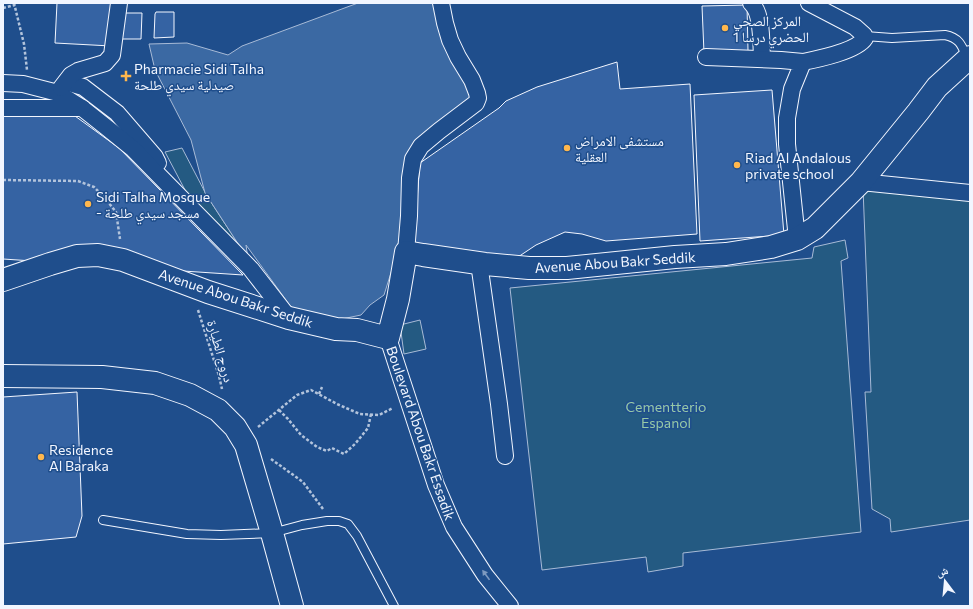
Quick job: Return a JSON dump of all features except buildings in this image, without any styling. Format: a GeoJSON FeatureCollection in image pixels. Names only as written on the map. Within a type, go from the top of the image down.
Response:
{"type":"FeatureCollection","features":[{"type":"Feature","properties":{"kind":"street"},"geometry":{"type":"LineString","coordinates":[[62,88],[71,76],[78,71],[105,62],[112,55],[119,3]]}},
{"type":"Feature","properties":{"kind":"street"},"geometry":{"type":"LineString","coordinates":[[388,338],[398,300],[406,252],[410,178],[413,159],[421,146],[476,103],[478,98],[478,93],[472,80],[450,40],[441,3]]}},
{"type":"Feature","properties":{"kind":"street"},"geometry":{"type":"LineString","coordinates":[[752,3],[757,9],[760,20],[762,59]]}},
{"type":"Feature","properties":{"kind":"street"},"geometry":{"type":"LineString","coordinates":[[706,57],[803,62],[845,51],[864,40],[865,36],[861,31],[809,3]]}},
{"type":"Feature","properties":{"kind":"street","name":"Avenue Abou Bakr Seddik"},"geometry":{"type":"LineString","coordinates":[[406,252],[479,263],[529,268],[568,268],[675,257],[726,254],[771,247],[797,239],[815,228],[861,182],[937,87],[969,58]]}},
{"type":"Feature","properties":{"kind":"street"},"geometry":{"type":"LineString","coordinates":[[797,239],[788,151],[787,118],[792,89],[803,62]]}},
{"type":"Feature","properties":{"kind":"street"},"geometry":{"type":"LineString","coordinates":[[3,83],[62,88],[83,87],[117,113],[155,157],[173,190]]}},
{"type":"Feature","properties":{"kind":"street"},"geometry":{"type":"LineString","coordinates":[[62,88],[82,108],[132,148],[251,269],[289,318]]}},
{"type":"Feature","properties":{"kind":"street"},"geometry":{"type":"LineString","coordinates":[[3,108],[82,108]]}},
{"type":"Feature","properties":{"kind":"street"},"geometry":{"type":"LineString","coordinates":[[861,182],[970,193]]}},
{"type":"Feature","properties":{"kind":"street","name":"Avenue Abou Bakr Seddik"},"geometry":{"type":"LineString","coordinates":[[3,280],[77,256],[98,255],[123,260],[205,290],[289,318],[336,329],[358,330],[388,338]]}},
{"type":"Feature","properties":{"kind":"street"},"geometry":{"type":"LineString","coordinates":[[479,263],[505,456]]}},
{"type":"Feature","properties":{"kind":"street","name":"Boulevard Abou Bakr Essadik"},"geometry":{"type":"LineString","coordinates":[[388,338],[436,485],[454,527],[485,575],[510,606]]}},
{"type":"Feature","properties":{"kind":"street"},"geometry":{"type":"LineString","coordinates":[[3,376],[102,377],[155,383],[190,395],[218,410],[235,426],[246,445],[292,606]]}},
{"type":"Feature","properties":{"kind":"lane"},"geometry":{"type":"LineString","coordinates":[[865,36],[892,38],[945,35],[952,36],[958,40],[969,58]]}},
{"type":"Feature","properties":{"kind":"lane"},"geometry":{"type":"LineString","coordinates":[[103,520],[187,534],[221,535],[272,533],[302,525],[339,520],[348,524],[357,536],[394,606]]}},
{"type":"Feature","properties":{"kind":"path"},"geometry":{"type":"LineString","coordinates":[[3,8],[14,4],[24,44],[30,86]]}},
{"type":"Feature","properties":{"kind":"path"},"geometry":{"type":"LineString","coordinates":[[3,180],[78,181],[94,188],[104,197],[116,212],[123,260]]}},
{"type":"Feature","properties":{"kind":"path","name":"دروج الطيارة"},"geometry":{"type":"LineString","coordinates":[[205,290],[198,308],[219,376],[222,391]]}},
{"type":"Feature","properties":{"kind":"path"},"geometry":{"type":"LineString","coordinates":[[319,394],[322,386]]}},
{"type":"Feature","properties":{"kind":"path"},"geometry":{"type":"LineString","coordinates":[[242,439],[297,395],[311,390],[360,414],[379,415],[408,401]]}},
{"type":"Feature","properties":{"kind":"path"},"geometry":{"type":"LineString","coordinates":[[279,410],[300,435],[327,451],[332,448],[344,454],[355,444],[368,428],[371,414]]}},
{"type":"Feature","properties":{"kind":"path"},"geometry":{"type":"LineString","coordinates":[[266,456],[303,482],[322,508],[328,521]]}},
{"type":"Feature","properties":{"kind":"green space"},"geometry":{"type":"Polygon","coordinates":[[[182,148],[207,196],[244,253],[194,207],[165,152],[182,148]]]}},
{"type":"Feature","properties":{"kind":"green space"},"geometry":{"type":"Polygon","coordinates":[[[863,188],[970,200],[970,520],[891,532],[890,519],[872,509],[865,392],[871,392],[863,188]]]}},
{"type":"Feature","properties":{"kind":"green space","name":"Cementterio Espanol"},"geometry":{"type":"Polygon","coordinates":[[[845,240],[848,258],[841,261],[861,532],[683,553],[683,566],[648,572],[646,557],[542,570],[510,288],[812,258],[814,247],[845,240]]]}},
{"type":"Feature","properties":{"kind":"green space"},"geometry":{"type":"Polygon","coordinates":[[[420,320],[426,349],[404,354],[400,325],[420,320]]]}},
{"type":"Feature","properties":{"kind":"shaded area"},"geometry":{"type":"Polygon","coordinates":[[[358,3],[434,3],[478,98],[411,147],[400,244],[384,295],[370,305],[361,315],[337,320],[294,311],[246,245],[248,259],[205,193],[191,140],[155,70],[149,44],[187,43],[228,55],[242,46],[358,3]]]}},
{"type":"Feature","properties":{"kind":"place","name":"المركز الصحي الحضري درسا 1"},"geometry":{"type":"Point","coordinates":[725,28]}},
{"type":"Feature","properties":{"kind":"place","name":"Pharmacie Sidi Talha صيدلية سيدي طلحة"},"geometry":{"type":"Point","coordinates":[126,76]}},
{"type":"Feature","properties":{"kind":"place","name":"مستشفى الامراض العقلية"},"geometry":{"type":"Point","coordinates":[567,148]}},
{"type":"Feature","properties":{"kind":"place","name":"Riad Al Andalous private school"},"geometry":{"type":"Point","coordinates":[737,165]}},
{"type":"Feature","properties":{"kind":"place","name":"Sidi Talha Mosque - مسجد سيدي طلحة"},"geometry":{"type":"Point","coordinates":[88,204]}},
{"type":"Feature","properties":{"kind":"place","name":"Residence Al Baraka"},"geometry":{"type":"Point","coordinates":[41,457]}}]}
